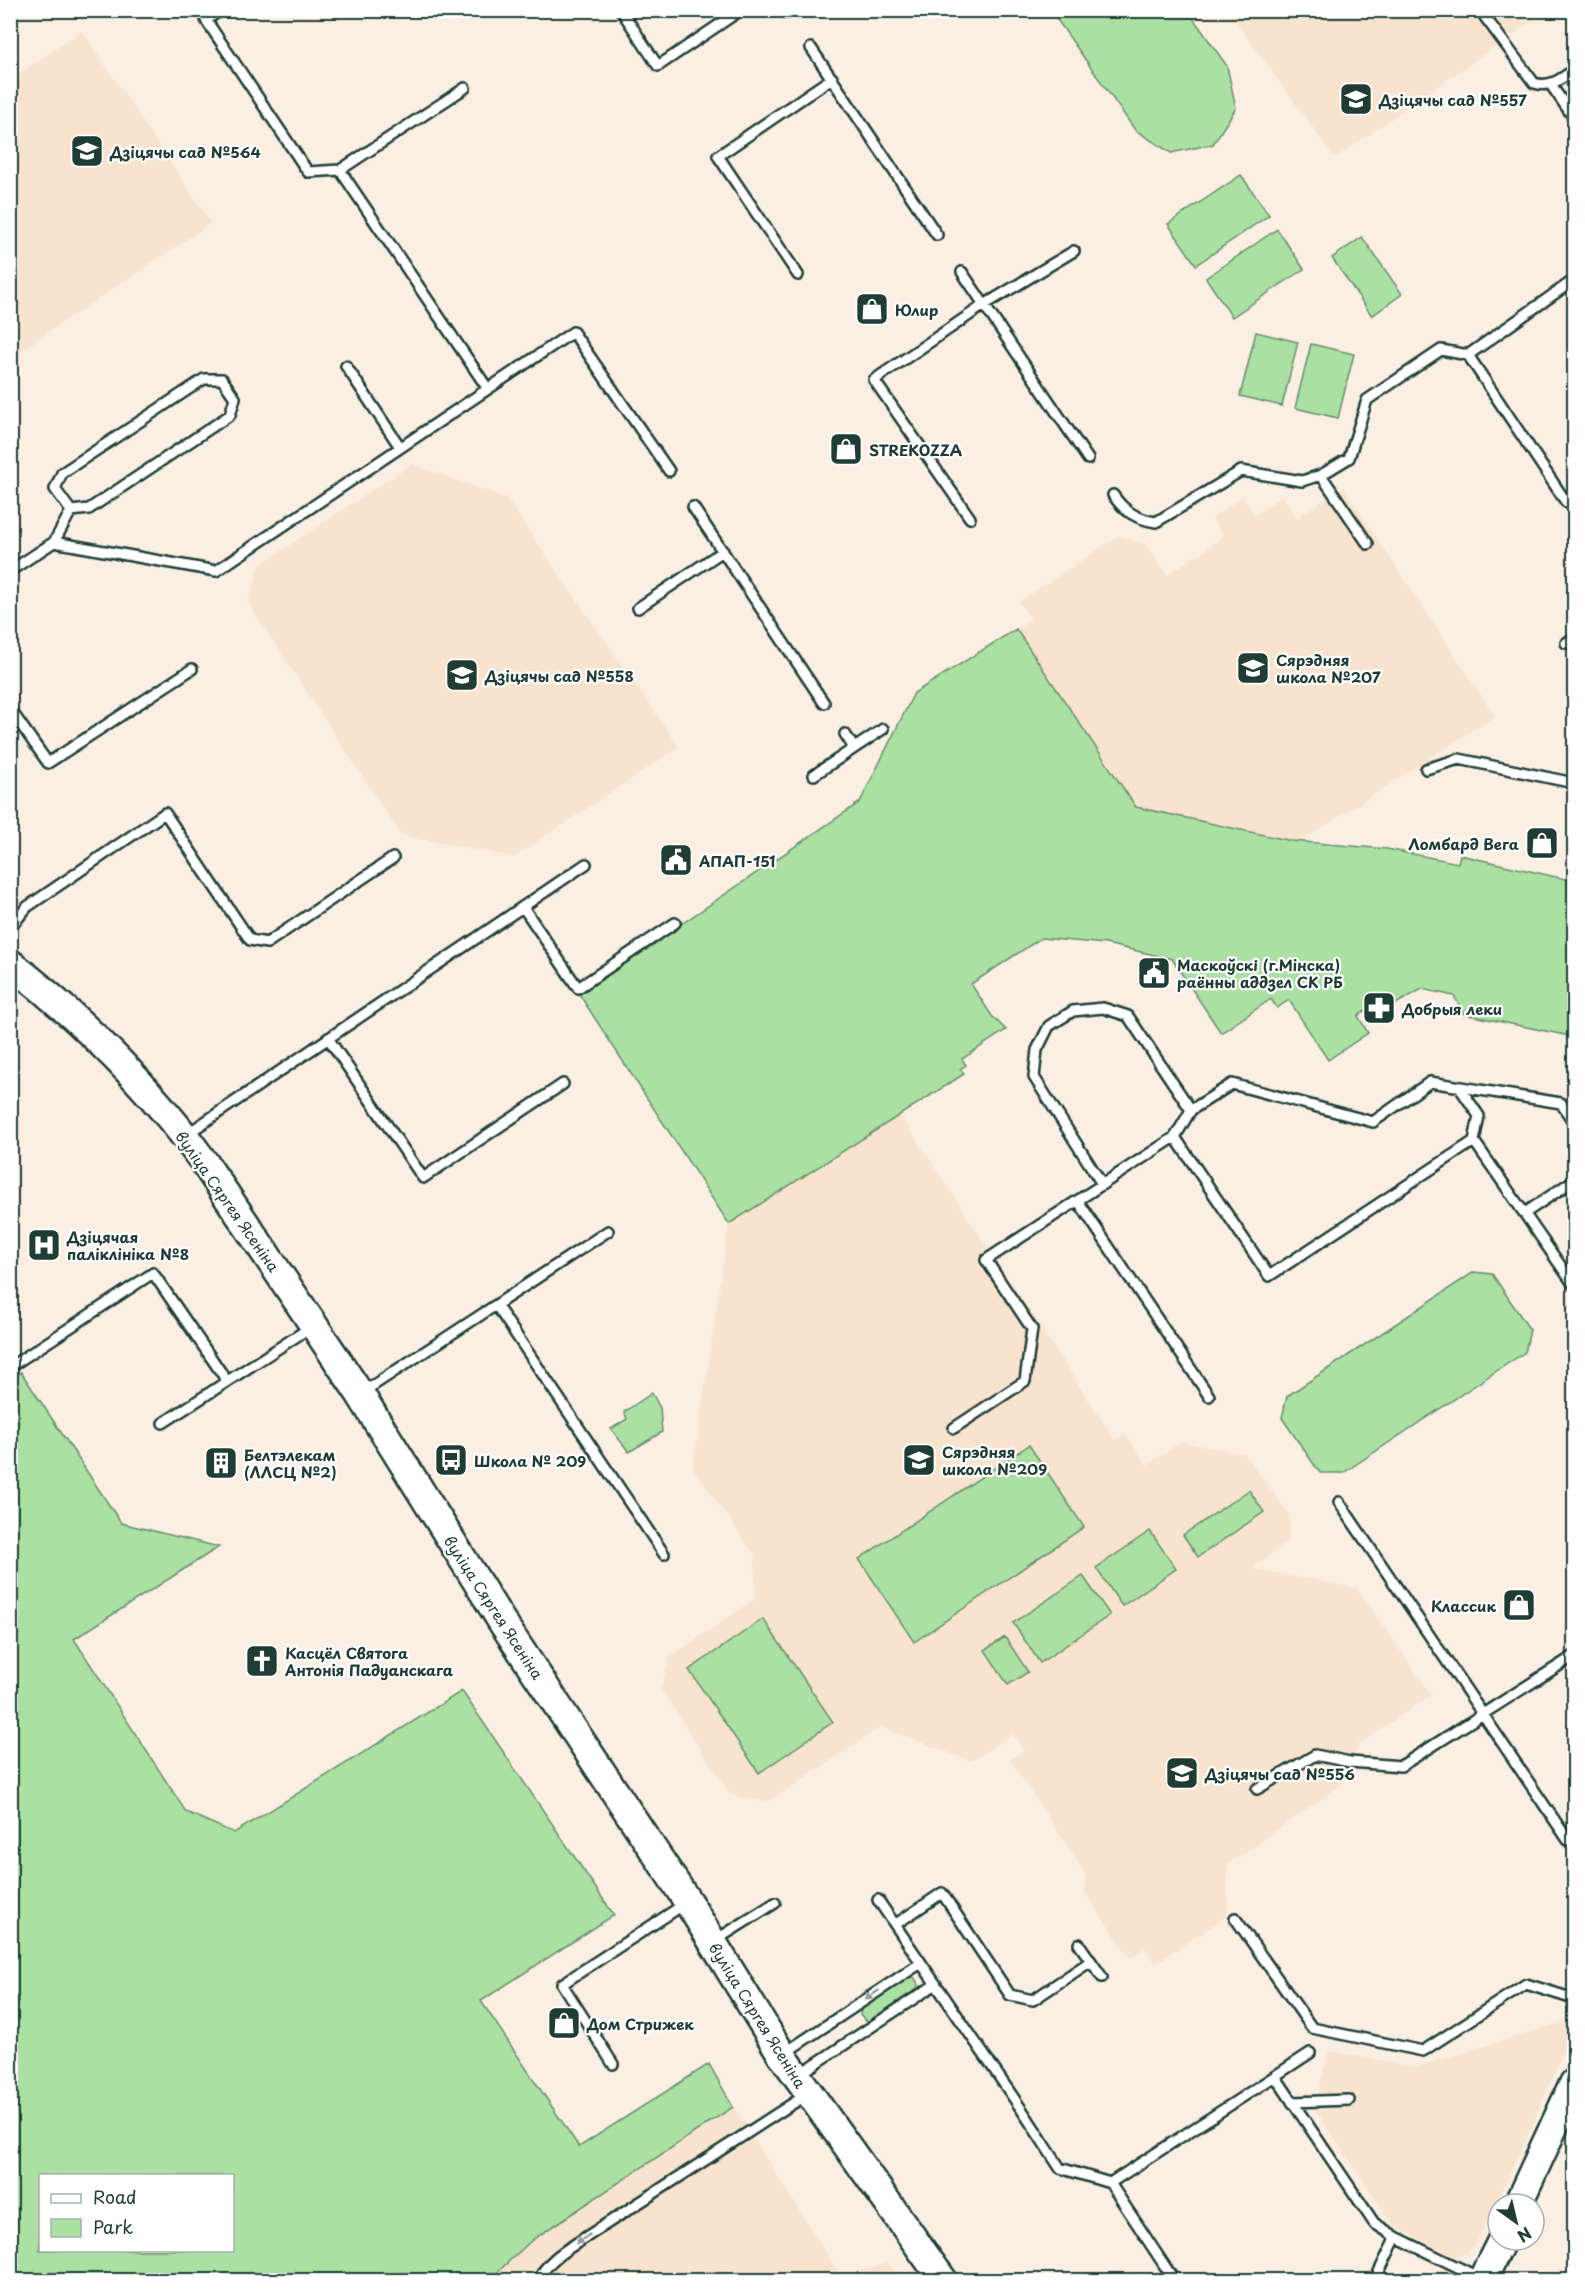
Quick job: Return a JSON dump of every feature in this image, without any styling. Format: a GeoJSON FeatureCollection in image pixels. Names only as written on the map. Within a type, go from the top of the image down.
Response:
{"type":"FeatureCollection","features":[{"type":"Feature","properties":{"kind":"main road","name":"вуліца Сяргея Ясеніна"},"geometry":{"type":"LineString","coordinates":[[10,963],[96,1037],[185,1135],[360,1394],[504,1625],[687,1902],[795,2075],[944,2280]]}},
{"type":"Feature","properties":{"kind":"main road"},"geometry":{"type":"LineString","coordinates":[[1524,2192],[1575,2083]]}},
{"type":"Feature","properties":{"kind":"main road"},"geometry":{"type":"LineString","coordinates":[[1483,2280],[1496,2252]]}},
{"type":"Feature","properties":{"kind":"lane"},"geometry":{"type":"LineString","coordinates":[[221,10],[206,20],[308,172],[340,170],[465,87]]}},
{"type":"Feature","properties":{"kind":"lane"},"geometry":{"type":"LineString","coordinates":[[621,10],[658,66],[741,10]]}},
{"type":"Feature","properties":{"kind":"lane"},"geometry":{"type":"LineString","coordinates":[[1485,17],[1534,83],[1544,86],[1551,85],[1575,70]]}},
{"type":"Feature","properties":{"kind":"lane"},"geometry":{"type":"LineString","coordinates":[[811,48],[937,235]]}},
{"type":"Feature","properties":{"kind":"lane"},"geometry":{"type":"LineString","coordinates":[[798,275],[717,156],[832,78]]}},
{"type":"Feature","properties":{"kind":"lane"},"geometry":{"type":"LineString","coordinates":[[1551,85],[1575,118]]}},
{"type":"Feature","properties":{"kind":"lane"},"geometry":{"type":"LineString","coordinates":[[340,170],[488,388]]}},
{"type":"Feature","properties":{"kind":"lane"},"geometry":{"type":"LineString","coordinates":[[969,518],[874,380],[984,305],[1074,251]]}},
{"type":"Feature","properties":{"kind":"lane"},"geometry":{"type":"LineString","coordinates":[[962,272],[1088,459]]}},
{"type":"Feature","properties":{"kind":"lane"},"geometry":{"type":"LineString","coordinates":[[1113,495],[1122,508],[1141,519],[1156,522],[1241,471],[1302,481],[1321,476],[1349,458],[1367,400],[1441,350],[1468,355],[1575,280]]}},
{"type":"Feature","properties":{"kind":"lane"},"geometry":{"type":"LineString","coordinates":[[54,543],[216,571],[573,332],[669,471]]}},
{"type":"Feature","properties":{"kind":"lane"},"geometry":{"type":"LineString","coordinates":[[1468,355],[1566,502],[1575,506]]}},
{"type":"Feature","properties":{"kind":"lane"},"geometry":{"type":"LineString","coordinates":[[346,366],[400,447]]}},
{"type":"Feature","properties":{"kind":"lane"},"geometry":{"type":"LineString","coordinates":[[204,379],[222,379],[235,398],[230,415],[89,509],[70,511],[55,489],[62,473],[204,379]]}},
{"type":"Feature","properties":{"kind":"lane"},"geometry":{"type":"LineString","coordinates":[[1321,476],[1368,544]]}},
{"type":"Feature","properties":{"kind":"lane"},"geometry":{"type":"LineString","coordinates":[[693,507],[824,703]]}},
{"type":"Feature","properties":{"kind":"lane"},"geometry":{"type":"LineString","coordinates":[[10,571],[54,543],[70,511]]}},
{"type":"Feature","properties":{"kind":"lane"},"geometry":{"type":"LineString","coordinates":[[639,608],[723,551]]}},
{"type":"Feature","properties":{"kind":"lane"},"geometry":{"type":"LineString","coordinates":[[1566,644],[1575,638]]}},
{"type":"Feature","properties":{"kind":"lane"},"geometry":{"type":"LineString","coordinates":[[10,709],[48,763],[192,669]]}},
{"type":"Feature","properties":{"kind":"lane"},"geometry":{"type":"LineString","coordinates":[[814,775],[883,729]]}},
{"type":"Feature","properties":{"kind":"lane"},"geometry":{"type":"LineString","coordinates":[[845,734],[854,748]]}},
{"type":"Feature","properties":{"kind":"lane"},"geometry":{"type":"LineString","coordinates":[[1426,769],[1459,759],[1575,783]]}},
{"type":"Feature","properties":{"kind":"lane"},"geometry":{"type":"LineString","coordinates":[[10,928],[27,907],[165,813],[250,940],[267,942],[393,858]]}},
{"type":"Feature","properties":{"kind":"lane"},"geometry":{"type":"LineString","coordinates":[[185,1135],[586,864]]}},
{"type":"Feature","properties":{"kind":"lane"},"geometry":{"type":"LineString","coordinates":[[523,907],[578,988],[675,923]]}},
{"type":"Feature","properties":{"kind":"lane"},"geometry":{"type":"LineString","coordinates":[[1102,1184],[1034,1077],[1037,1050],[1049,1026],[1073,1011],[1103,1008],[1128,1016],[1191,1110]]}},
{"type":"Feature","properties":{"kind":"lane"},"geometry":{"type":"LineString","coordinates":[[328,1038],[423,1178],[563,1084]]}},
{"type":"Feature","properties":{"kind":"lane"},"geometry":{"type":"LineString","coordinates":[[954,1428],[1025,1381],[1032,1329],[986,1260],[1175,1137],[1191,1110],[1232,1084],[1373,1122],[1430,1082],[1561,1103],[1575,1123]]}},
{"type":"Feature","properties":{"kind":"lane"},"geometry":{"type":"LineString","coordinates":[[1175,1137],[1269,1276],[1474,1141],[1479,1116],[1460,1088]]}},
{"type":"Feature","properties":{"kind":"lane"},"geometry":{"type":"LineString","coordinates":[[1474,1141],[1575,1285]]}},
{"type":"Feature","properties":{"kind":"lane"},"geometry":{"type":"LineString","coordinates":[[1525,1213],[1575,1180]]}},
{"type":"Feature","properties":{"kind":"lane"},"geometry":{"type":"LineString","coordinates":[[1078,1200],[1209,1396]]}},
{"type":"Feature","properties":{"kind":"lane"},"geometry":{"type":"LineString","coordinates":[[360,1394],[608,1231]]}},
{"type":"Feature","properties":{"kind":"lane"},"geometry":{"type":"LineString","coordinates":[[10,1367],[153,1273],[227,1381]]}},
{"type":"Feature","properties":{"kind":"lane"},"geometry":{"type":"LineString","coordinates":[[495,1305],[664,1554]]}},
{"type":"Feature","properties":{"kind":"lane"},"geometry":{"type":"LineString","coordinates":[[163,1424],[314,1326]]}},
{"type":"Feature","properties":{"kind":"lane"},"geometry":{"type":"LineString","coordinates":[[1339,1502],[1568,1840]]}},
{"type":"Feature","properties":{"kind":"lane"},"geometry":{"type":"LineString","coordinates":[[1257,1789],[1315,1755],[1350,1762],[1401,1766],[1575,1656]]}},
{"type":"Feature","properties":{"kind":"lane"},"geometry":{"type":"LineString","coordinates":[[896,1924],[942,1893],[1010,1995],[1033,2000],[1091,1961]]}},
{"type":"Feature","properties":{"kind":"lane"},"geometry":{"type":"LineString","coordinates":[[878,1900],[1060,2168],[1110,2183],[1174,2280]]}},
{"type":"Feature","properties":{"kind":"lane"},"geometry":{"type":"LineString","coordinates":[[613,2064],[562,1984],[687,1902]]}},
{"type":"Feature","properties":{"kind":"lane"},"geometry":{"type":"LineString","coordinates":[[712,1942],[775,1903]]}},
{"type":"Feature","properties":{"kind":"lane"},"geometry":{"type":"LineString","coordinates":[[1235,1918],[1312,2028],[1423,2051],[1526,1984],[1575,1999]]}},
{"type":"Feature","properties":{"kind":"lane"},"geometry":{"type":"LineString","coordinates":[[1079,1944],[1102,1977]]}},
{"type":"Feature","properties":{"kind":"lane"},"geometry":{"type":"LineString","coordinates":[[539,2280],[542,2272],[555,2259],[632,2207],[795,2075],[921,1963]]}},
{"type":"Feature","properties":{"kind":"lane"},"geometry":{"type":"LineString","coordinates":[[795,2075],[936,1984]]}},
{"type":"Feature","properties":{"kind":"lane"},"geometry":{"type":"LineString","coordinates":[[1110,2183],[1310,2053]]}},
{"type":"Feature","properties":{"kind":"lane"},"geometry":{"type":"LineString","coordinates":[[1275,2076],[1374,2223],[1396,2237],[1483,2280]]}},
{"type":"Feature","properties":{"kind":"lane"},"geometry":{"type":"LineString","coordinates":[[1292,2102],[1349,2100]]}},
{"type":"Feature","properties":{"kind":"lane"},"geometry":{"type":"LineString","coordinates":[[1376,2280],[1396,2237]]}},
{"type":"Feature","properties":{"kind":"shaded area","name":"Дзіцячы сад №557"},"geometry":{"type":"Polygon","coordinates":[[[1228,11],[1546,11],[1335,158],[1228,11]]]}},
{"type":"Feature","properties":{"kind":"shaded area","name":"Дзіцячы сад №564"},"geometry":{"type":"Polygon","coordinates":[[[82,31],[211,223],[11,357],[11,79],[82,31]]]}},
{"type":"Feature","properties":{"kind":"shaded area","name":"Дзіцячы сад №558"},"geometry":{"type":"Polygon","coordinates":[[[412,464],[506,498],[679,747],[514,857],[401,835],[248,603],[260,565],[412,464]]]}},
{"type":"Feature","properties":{"kind":"shaded area","name":"Сярэдняя школа №207"},"geometry":{"type":"Polygon","coordinates":[[[1343,487],[1495,716],[1298,843],[1170,817],[1136,807],[1017,629],[1031,619],[1019,602],[1119,536],[1145,544],[1167,575],[1224,537],[1212,518],[1242,497],[1255,515],[1282,496],[1297,518],[1343,487]]]}},
{"type":"Feature","properties":{"kind":"shaded area","name":"Сярэдняя школа №209"},"geometry":{"type":"Polygon","coordinates":[[[900,1115],[1115,1440],[1125,1434],[1147,1465],[1181,1442],[1245,1454],[1290,1516],[1287,1542],[1253,1569],[1357,1588],[1431,1695],[1359,1744],[1341,1785],[1227,1865],[1227,1916],[1156,1963],[1145,1948],[1130,1958],[1085,1892],[1086,1874],[1010,1760],[1024,1751],[1013,1734],[971,1761],[881,1727],[768,1802],[731,1795],[661,1689],[670,1657],[755,1599],[755,1555],[693,1468],[729,1224],[900,1115]]]}},
{"type":"Feature","properties":{"kind":"shaded area"},"geometry":{"type":"Polygon","coordinates":[[[1574,2019],[1553,2077],[1501,2192],[1486,2192],[1486,2223],[1476,2244],[1467,2253],[1454,2257],[1394,2226],[1314,2108],[1329,2051],[1416,2067],[1574,2019]]]}},
{"type":"Feature","properties":{"kind":"shaded area"},"geometry":{"type":"Polygon","coordinates":[[[734,2107],[841,2277],[888,2263],[902,2280],[492,2280],[491,2278],[532,2241],[734,2107]]]}},
{"type":"Feature","properties":{"kind":"green space"},"geometry":{"type":"Polygon","coordinates":[[[1051,11],[1188,11],[1227,66],[1236,108],[1213,144],[1171,153],[1135,130],[1051,11]]]}},
{"type":"Feature","properties":{"kind":"green space"},"geometry":{"type":"Polygon","coordinates":[[[1241,175],[1269,215],[1196,265],[1168,224],[1241,175]]]}},
{"type":"Feature","properties":{"kind":"green space"},"geometry":{"type":"Polygon","coordinates":[[[1277,229],[1304,269],[1232,317],[1206,278],[1277,229]]]}},
{"type":"Feature","properties":{"kind":"green space"},"geometry":{"type":"Polygon","coordinates":[[[1362,237],[1402,294],[1372,316],[1332,258],[1362,237]]]}},
{"type":"Feature","properties":{"kind":"green space"},"geometry":{"type":"Polygon","coordinates":[[[1256,332],[1298,342],[1282,406],[1240,396],[1256,332]]]}},
{"type":"Feature","properties":{"kind":"green space"},"geometry":{"type":"Polygon","coordinates":[[[1311,344],[1354,354],[1338,418],[1295,408],[1311,344]]]}},
{"type":"Feature","properties":{"kind":"green space"},"geometry":{"type":"Polygon","coordinates":[[[1016,629],[1136,807],[1292,841],[1387,849],[1458,863],[1460,855],[1574,881],[1574,1037],[1464,1014],[1454,996],[1422,989],[1394,1005],[1378,1002],[1358,1016],[1368,1033],[1328,1060],[1289,1000],[1277,1008],[1271,999],[1221,1033],[1172,959],[1106,944],[1041,938],[971,984],[992,1016],[1006,1030],[962,1059],[966,1065],[960,1069],[964,1074],[729,1224],[579,994],[860,802],[914,693],[1016,629]]]}},
{"type":"Feature","properties":{"kind":"green space"},"geometry":{"type":"Polygon","coordinates":[[[1474,1272],[1492,1274],[1530,1330],[1525,1352],[1343,1473],[1320,1473],[1282,1418],[1287,1396],[1474,1272]]]}},
{"type":"Feature","properties":{"kind":"green space"},"geometry":{"type":"Polygon","coordinates":[[[21,1372],[121,1523],[219,1547],[74,1639],[186,1812],[234,1833],[462,1691],[614,1915],[481,2001],[579,2147],[709,2064],[733,2107],[532,2240],[491,2280],[11,2280],[10,1378],[21,1372]]]}},
{"type":"Feature","properties":{"kind":"green space"},"geometry":{"type":"Polygon","coordinates":[[[652,1393],[660,1408],[662,1432],[629,1452],[611,1429],[627,1419],[624,1412],[652,1393]]]}},
{"type":"Feature","properties":{"kind":"green space"},"geometry":{"type":"Polygon","coordinates":[[[1029,1445],[1084,1527],[914,1642],[859,1559],[1029,1445]]]}},
{"type":"Feature","properties":{"kind":"green space"},"geometry":{"type":"Polygon","coordinates":[[[1249,1490],[1264,1512],[1198,1557],[1183,1535],[1249,1490]]]}},
{"type":"Feature","properties":{"kind":"green space"},"geometry":{"type":"Polygon","coordinates":[[[1150,1531],[1176,1569],[1122,1606],[1096,1568],[1150,1531]]]}},
{"type":"Feature","properties":{"kind":"green space"},"geometry":{"type":"Polygon","coordinates":[[[1083,1576],[1110,1615],[1040,1663],[1013,1623],[1083,1576]]]}},
{"type":"Feature","properties":{"kind":"green space"},"geometry":{"type":"Polygon","coordinates":[[[763,1619],[833,1722],[759,1773],[689,1670],[763,1619]]]}},
{"type":"Feature","properties":{"kind":"green space"},"geometry":{"type":"Polygon","coordinates":[[[1005,1637],[1028,1672],[1008,1685],[985,1650],[1005,1637]]]}},
{"type":"Feature","properties":{"kind":"green space"},"geometry":{"type":"Polygon","coordinates":[[[909,1977],[914,1977],[918,1984],[917,1989],[869,2021],[865,2020],[860,2014],[861,2009],[909,1977]]]}},
{"type":"Feature","properties":{"kind":"place","name":"Дзіцячы сад №557"},"geometry":{"type":"Point","coordinates":[1356,99]}},
{"type":"Feature","properties":{"kind":"place","name":"Дзіцячы сад №564"},"geometry":{"type":"Point","coordinates":[87,151]}},
{"type":"Feature","properties":{"kind":"place","name":"Юлир"},"geometry":{"type":"Point","coordinates":[872,309]}},
{"type":"Feature","properties":{"kind":"place","name":"STREKOZZA"},"geometry":{"type":"Point","coordinates":[846,449]}},
{"type":"Feature","properties":{"kind":"place","name":"Сярэдняя школа №207"},"geometry":{"type":"Point","coordinates":[1253,668]}},
{"type":"Feature","properties":{"kind":"place","name":"Дзіцячы сад №558"},"geometry":{"type":"Point","coordinates":[462,675]}},
{"type":"Feature","properties":{"kind":"place","name":"Ломбард Вега"},"geometry":{"type":"Point","coordinates":[1542,843]}},
{"type":"Feature","properties":{"kind":"place","name":"АПАП-151"},"geometry":{"type":"Point","coordinates":[676,860]}},
{"type":"Feature","properties":{"kind":"place","name":"Маскоўскі (г.Мінска) раённы аддзел СК РБ"},"geometry":{"type":"Point","coordinates":[1154,973]}},
{"type":"Feature","properties":{"kind":"place","name":"Добрыя леки"},"geometry":{"type":"Point","coordinates":[1379,1008]}},
{"type":"Feature","properties":{"kind":"place","name":"Дзіцячая паліклініка №8"},"geometry":{"type":"Point","coordinates":[44,1245]}},
{"type":"Feature","properties":{"kind":"place","name":"Школа № 209"},"geometry":{"type":"Point","coordinates":[451,1460]}},
{"type":"Feature","properties":{"kind":"place","name":"Сярэдняя школа №209"},"geometry":{"type":"Point","coordinates":[919,1460]}},
{"type":"Feature","properties":{"kind":"place","name":"Белтэлекам (ЛЛСЦ №2)"},"geometry":{"type":"Point","coordinates":[221,1463]}},
{"type":"Feature","properties":{"kind":"place","name":"Классик"},"geometry":{"type":"Point","coordinates":[1519,1605]}},
{"type":"Feature","properties":{"kind":"place","name":"Касцёл Святога Антонія Падуанскага"},"geometry":{"type":"Point","coordinates":[262,1661]}},
{"type":"Feature","properties":{"kind":"place","name":"Дзіцячы сад №556"},"geometry":{"type":"Point","coordinates":[1182,1773]}},
{"type":"Feature","properties":{"kind":"place","name":"Дом Стрижек"},"geometry":{"type":"Point","coordinates":[564,2023]}}]}
